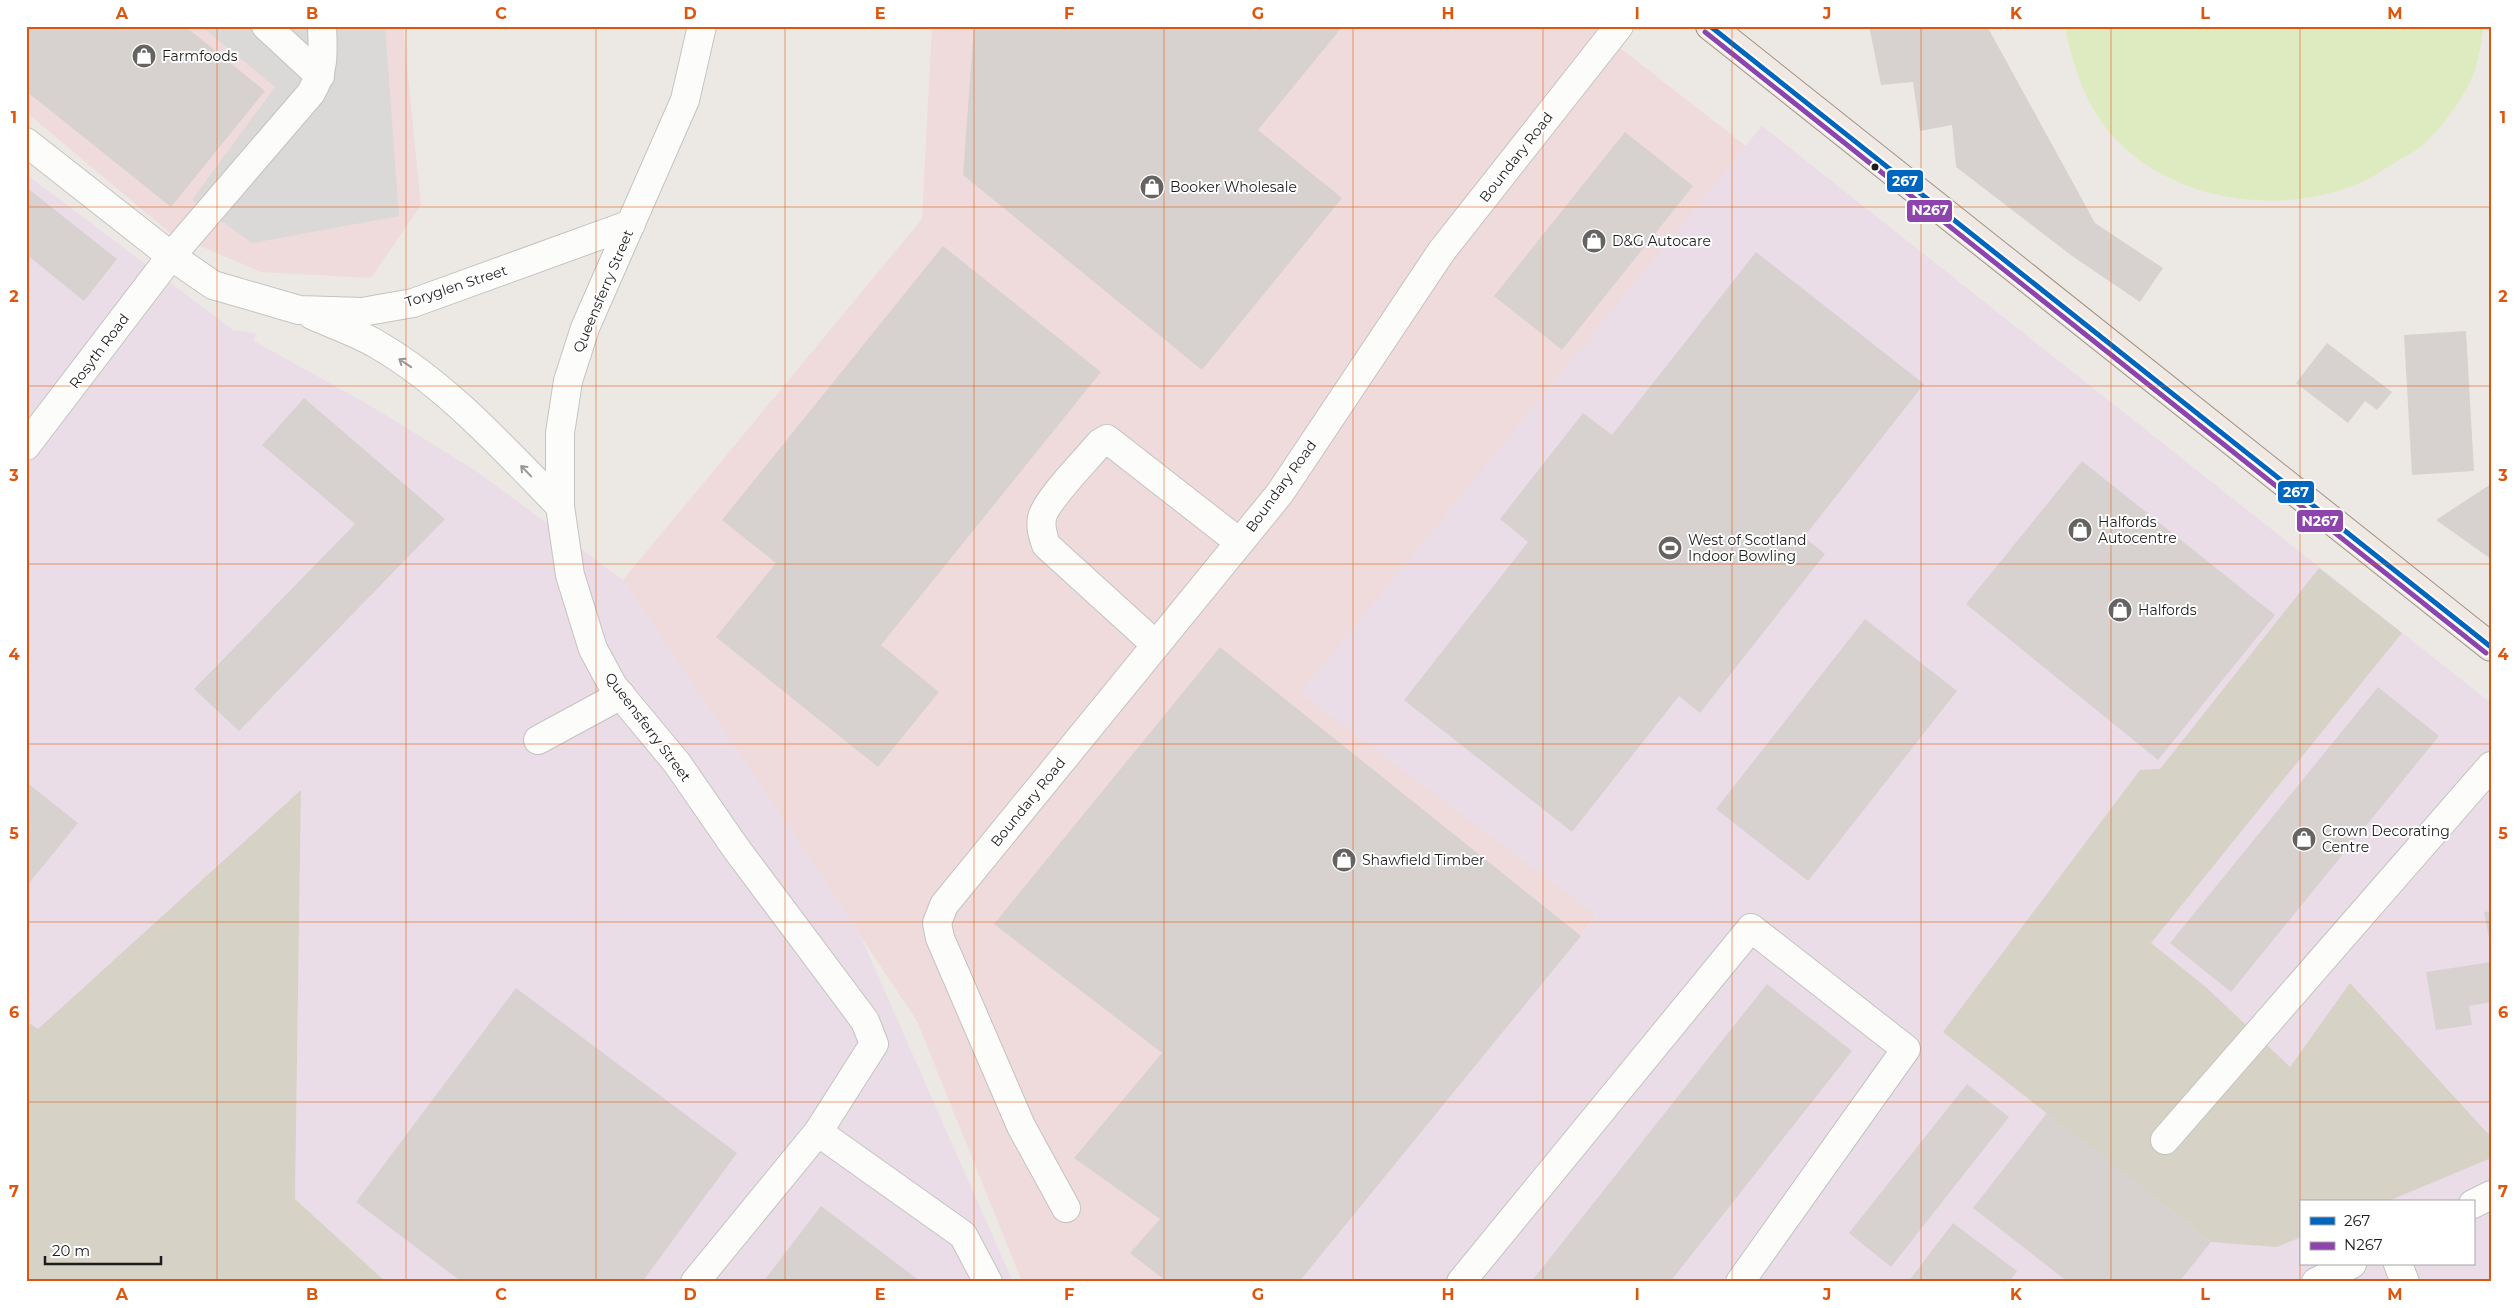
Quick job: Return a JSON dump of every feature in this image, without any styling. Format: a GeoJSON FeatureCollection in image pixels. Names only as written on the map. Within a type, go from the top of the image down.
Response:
{"type":"FeatureCollection","features":[{"type":"Feature","properties":{"kind":"main road"},"geometry":{"type":"LineString","coordinates":[[1710,26],[2491,647]]}},
{"type":"Feature","properties":{"kind":"street"},"geometry":{"type":"LineString","coordinates":[[266,26],[320,76]]}},
{"type":"Feature","properties":{"kind":"street"},"geometry":{"type":"LineString","coordinates":[[320,76],[323,62],[322,26]]}},
{"type":"Feature","properties":{"kind":"street","name":"Queensferry Street"},"geometry":{"type":"LineString","coordinates":[[702,26],[685,100],[585,328],[568,381],[560,434],[560,506],[570,575],[593,649],[613,686],[677,764],[735,847],[865,1021],[874,1044],[818,1132]]}},
{"type":"Feature","properties":{"kind":"street","name":"Boundary Road"},"geometry":{"type":"LineString","coordinates":[[1066,1208],[1021,1126],[940,938],[938,923],[944,905],[1280,493],[1441,252],[1619,26]]}},
{"type":"Feature","properties":{"kind":"street","name":"Rosyth Road"},"geometry":{"type":"LineString","coordinates":[[26,446],[172,256],[312,92],[320,76]]}},
{"type":"Feature","properties":{"kind":"street","name":"Toryglen Street"},"geometry":{"type":"LineString","coordinates":[[26,142],[172,256],[213,285],[299,310],[362,312],[413,303],[631,224]]}},
{"type":"Feature","properties":{"kind":"street"},"geometry":{"type":"LineString","coordinates":[[299,310],[377,344],[432,382],[496,441],[560,506]]}},
{"type":"Feature","properties":{"kind":"street"},"geometry":{"type":"LineString","coordinates":[[1156,645],[1046,545],[1040,528],[1042,515],[1050,502],[1100,443],[1107,439],[1239,542]]}},
{"type":"Feature","properties":{"kind":"street"},"geometry":{"type":"LineString","coordinates":[[538,740],[621,695]]}},
{"type":"Feature","properties":{"kind":"street"},"geometry":{"type":"LineString","coordinates":[[2164,1140],[2491,766]]}},
{"type":"Feature","properties":{"kind":"street"},"geometry":{"type":"LineString","coordinates":[[1461,1282],[1751,928],[1906,1049],[1740,1282]]}},
{"type":"Feature","properties":{"kind":"street"},"geometry":{"type":"LineString","coordinates":[[695,1282],[818,1132],[962,1235],[988,1282]]}},
{"type":"Feature","properties":{"kind":"street"},"geometry":{"type":"LineString","coordinates":[[2474,1204],[2491,1195]]}},
{"type":"Feature","properties":{"kind":"street"},"geometry":{"type":"LineString","coordinates":[[2316,1282],[2348,1266]]}},
{"type":"Feature","properties":{"kind":"street"},"geometry":{"type":"LineString","coordinates":[[2399,1266],[2404,1282]]}},
{"type":"Feature","properties":{"kind":"shaded area"},"geometry":{"type":"Polygon","coordinates":[[[26,26],[403,26],[421,205],[371,278],[261,272],[170,233],[26,112],[26,26]]]}},
{"type":"Feature","properties":{"kind":"shaded area"},"geometry":{"type":"Polygon","coordinates":[[[201,26],[385,26],[399,216],[252,243],[192,200],[275,87],[201,26]]]}},
{"type":"Feature","properties":{"kind":"shaded area"},"geometry":{"type":"Polygon","coordinates":[[[932,26],[1592,26],[1746,146],[1762,126],[2319,568],[1675,819],[1299,1282],[1022,1282],[917,1021],[623,580],[922,219],[932,26]]]}},
{"type":"Feature","properties":{"kind":"shaded area"},"geometry":{"type":"Polygon","coordinates":[[[1762,126],[2491,703],[2491,1282],[1299,1282],[1597,916],[1300,693],[1762,126]]]}},
{"type":"Feature","properties":{"kind":"shaded area"},"geometry":{"type":"Polygon","coordinates":[[[26,174],[233,330],[256,333],[254,341],[371,406],[479,473],[623,580],[857,928],[1013,1282],[386,1282],[295,1199],[301,791],[38,1030],[26,1021],[26,174]]]}},
{"type":"Feature","properties":{"kind":"shaded area"},"geometry":{"type":"Polygon","coordinates":[[[2319,568],[2402,633],[2151,943],[2207,988],[2290,1067],[2350,983],[2491,1137],[2491,1158],[2391,1200],[2300,1200],[2300,1237],[2277,1247],[2211,1242],[1943,1032],[2140,770],[2160,769],[2319,568]]]}},
{"type":"Feature","properties":{"kind":"shaded area"},"geometry":{"type":"Polygon","coordinates":[[[301,790],[295,1199],[386,1282],[26,1282],[26,1021],[38,1029],[301,790]]]}},
{"type":"Feature","properties":{"kind":"green space"},"geometry":{"type":"Polygon","coordinates":[[[2065,26],[2484,26],[2477,62],[2467,88],[2446,119],[2431,138],[2420,148],[2365,181],[2324,195],[2291,200],[2257,200],[2224,196],[2191,187],[2161,174],[2134,156],[2110,133],[2093,109],[2071,54],[2065,26]]]}},
{"type":"Feature","properties":{"kind":"building"},"geometry":{"type":"Polygon","coordinates":[[[26,26],[185,26],[265,91],[171,207],[26,91],[26,26]]]}},
{"type":"Feature","properties":{"kind":"building","name":"Booker Wholesale"},"geometry":{"type":"Polygon","coordinates":[[[974,26],[1343,26],[1258,130],[1342,198],[1202,370],[963,175],[974,26]]]}},
{"type":"Feature","properties":{"kind":"building"},"geometry":{"type":"Polygon","coordinates":[[[1869,26],[1987,26],[2095,223],[2163,268],[2140,302],[2072,256],[1956,167],[1952,125],[1920,131],[1913,82],[1881,85],[1869,26]]]}},
{"type":"Feature","properties":{"kind":"building","name":"D&G Autocare"},"geometry":{"type":"Polygon","coordinates":[[[1625,132],[1693,186],[1562,350],[1494,296],[1625,132]]]}},
{"type":"Feature","properties":{"kind":"building"},"geometry":{"type":"Polygon","coordinates":[[[26,187],[117,259],[84,301],[26,254],[26,187]]]}},
{"type":"Feature","properties":{"kind":"building"},"geometry":{"type":"Polygon","coordinates":[[[943,246],[1101,372],[881,645],[939,692],[878,767],[716,637],[776,563],[722,520],[943,246]]]}},
{"type":"Feature","properties":{"kind":"building","name":"West of Scotland Indoor Bowling"},"geometry":{"type":"Polygon","coordinates":[[[1756,252],[1924,384],[1804,537],[1825,554],[1700,713],[1679,696],[1572,832],[1404,700],[1528,542],[1500,519],[1583,413],[1612,435],[1756,252]]]}},
{"type":"Feature","properties":{"kind":"building"},"geometry":{"type":"Polygon","coordinates":[[[2466,331],[2474,471],[2412,475],[2404,335],[2466,331]]]}},
{"type":"Feature","properties":{"kind":"building"},"geometry":{"type":"Polygon","coordinates":[[[2327,343],[2392,392],[2377,410],[2365,401],[2348,423],[2296,383],[2327,343]]]}},
{"type":"Feature","properties":{"kind":"building"},"geometry":{"type":"Polygon","coordinates":[[[304,398],[445,519],[239,731],[194,689],[355,524],[262,445],[304,398]]]}},
{"type":"Feature","properties":{"kind":"building","name":"Halfords"},"geometry":{"type":"Polygon","coordinates":[[[2082,461],[2275,615],[2158,760],[1966,604],[2082,461]]]}},
{"type":"Feature","properties":{"kind":"building"},"geometry":{"type":"Polygon","coordinates":[[[2491,484],[2491,559],[2436,520],[2491,484]]]}},
{"type":"Feature","properties":{"kind":"building"},"geometry":{"type":"Polygon","coordinates":[[[1865,619],[1957,691],[1808,881],[1716,809],[1865,619]]]}},
{"type":"Feature","properties":{"kind":"building"},"geometry":{"type":"Polygon","coordinates":[[[1220,647],[1581,936],[1299,1282],[1167,1282],[1130,1253],[1160,1219],[1074,1158],[1162,1053],[994,924],[1220,647]]]}},
{"type":"Feature","properties":{"kind":"building","name":"Crown Decorating Centre"},"geometry":{"type":"Polygon","coordinates":[[[2378,687],[2439,736],[2231,992],[2170,943],[2378,687]]]}},
{"type":"Feature","properties":{"kind":"building"},"geometry":{"type":"Polygon","coordinates":[[[26,782],[78,823],[26,887],[26,782]]]}},
{"type":"Feature","properties":{"kind":"building"},"geometry":{"type":"Polygon","coordinates":[[[2491,911],[2491,943],[2490,943],[2484,912],[2491,911]]]}},
{"type":"Feature","properties":{"kind":"building"},"geometry":{"type":"Polygon","coordinates":[[[2491,962],[2491,1002],[2469,1006],[2472,1025],[2436,1030],[2426,972],[2491,962]]]}},
{"type":"Feature","properties":{"kind":"building"},"geometry":{"type":"Polygon","coordinates":[[[1767,984],[1852,1051],[1670,1282],[1531,1282],[1767,984]]]}},
{"type":"Feature","properties":{"kind":"building"},"geometry":{"type":"Polygon","coordinates":[[[516,988],[737,1153],[642,1282],[462,1282],[356,1202],[516,988]]]}},
{"type":"Feature","properties":{"kind":"building"},"geometry":{"type":"Polygon","coordinates":[[[1967,1084],[2009,1117],[1891,1267],[1849,1233],[1967,1084]]]}},
{"type":"Feature","properties":{"kind":"building"},"geometry":{"type":"Polygon","coordinates":[[[2047,1113],[2211,1242],[2179,1282],[2068,1282],[1973,1208],[2047,1113]]]}},
{"type":"Feature","properties":{"kind":"building"},"geometry":{"type":"Polygon","coordinates":[[[821,1206],[921,1282],[763,1282],[821,1206]]]}},
{"type":"Feature","properties":{"kind":"building"},"geometry":{"type":"Polygon","coordinates":[[[1953,1223],[2017,1271],[2009,1282],[1908,1282],[1953,1223]]]}},
{"type":"Feature","properties":{"kind":"transit line","name":"267"},"geometry":{"type":"LineString","coordinates":[[1710,26],[2491,647]]}},
{"type":"Feature","properties":{"kind":"transit line","name":"N267"},"geometry":{"type":"LineString","coordinates":[[1705,32],[2486,653]]}},
{"type":"Feature","properties":{"kind":"place","name":"Farmfoods"},"geometry":{"type":"Point","coordinates":[144,56]}},
{"type":"Feature","properties":{"kind":"place","name":"Booker Wholesale"},"geometry":{"type":"Point","coordinates":[1152,187]}},
{"type":"Feature","properties":{"kind":"place","name":"D&G Autocare"},"geometry":{"type":"Point","coordinates":[1594,241]}},
{"type":"Feature","properties":{"kind":"place","name":"Halfords Autocentre"},"geometry":{"type":"Point","coordinates":[2080,530]}},
{"type":"Feature","properties":{"kind":"place","name":"West of Scotland Indoor Bowling"},"geometry":{"type":"Point","coordinates":[1670,548]}},
{"type":"Feature","properties":{"kind":"place","name":"Halfords"},"geometry":{"type":"Point","coordinates":[2120,610]}},
{"type":"Feature","properties":{"kind":"place","name":"Crown Decorating Centre"},"geometry":{"type":"Point","coordinates":[2304,839]}},
{"type":"Feature","properties":{"kind":"place","name":"Shawfield Timber"},"geometry":{"type":"Point","coordinates":[1344,860]}}]}
